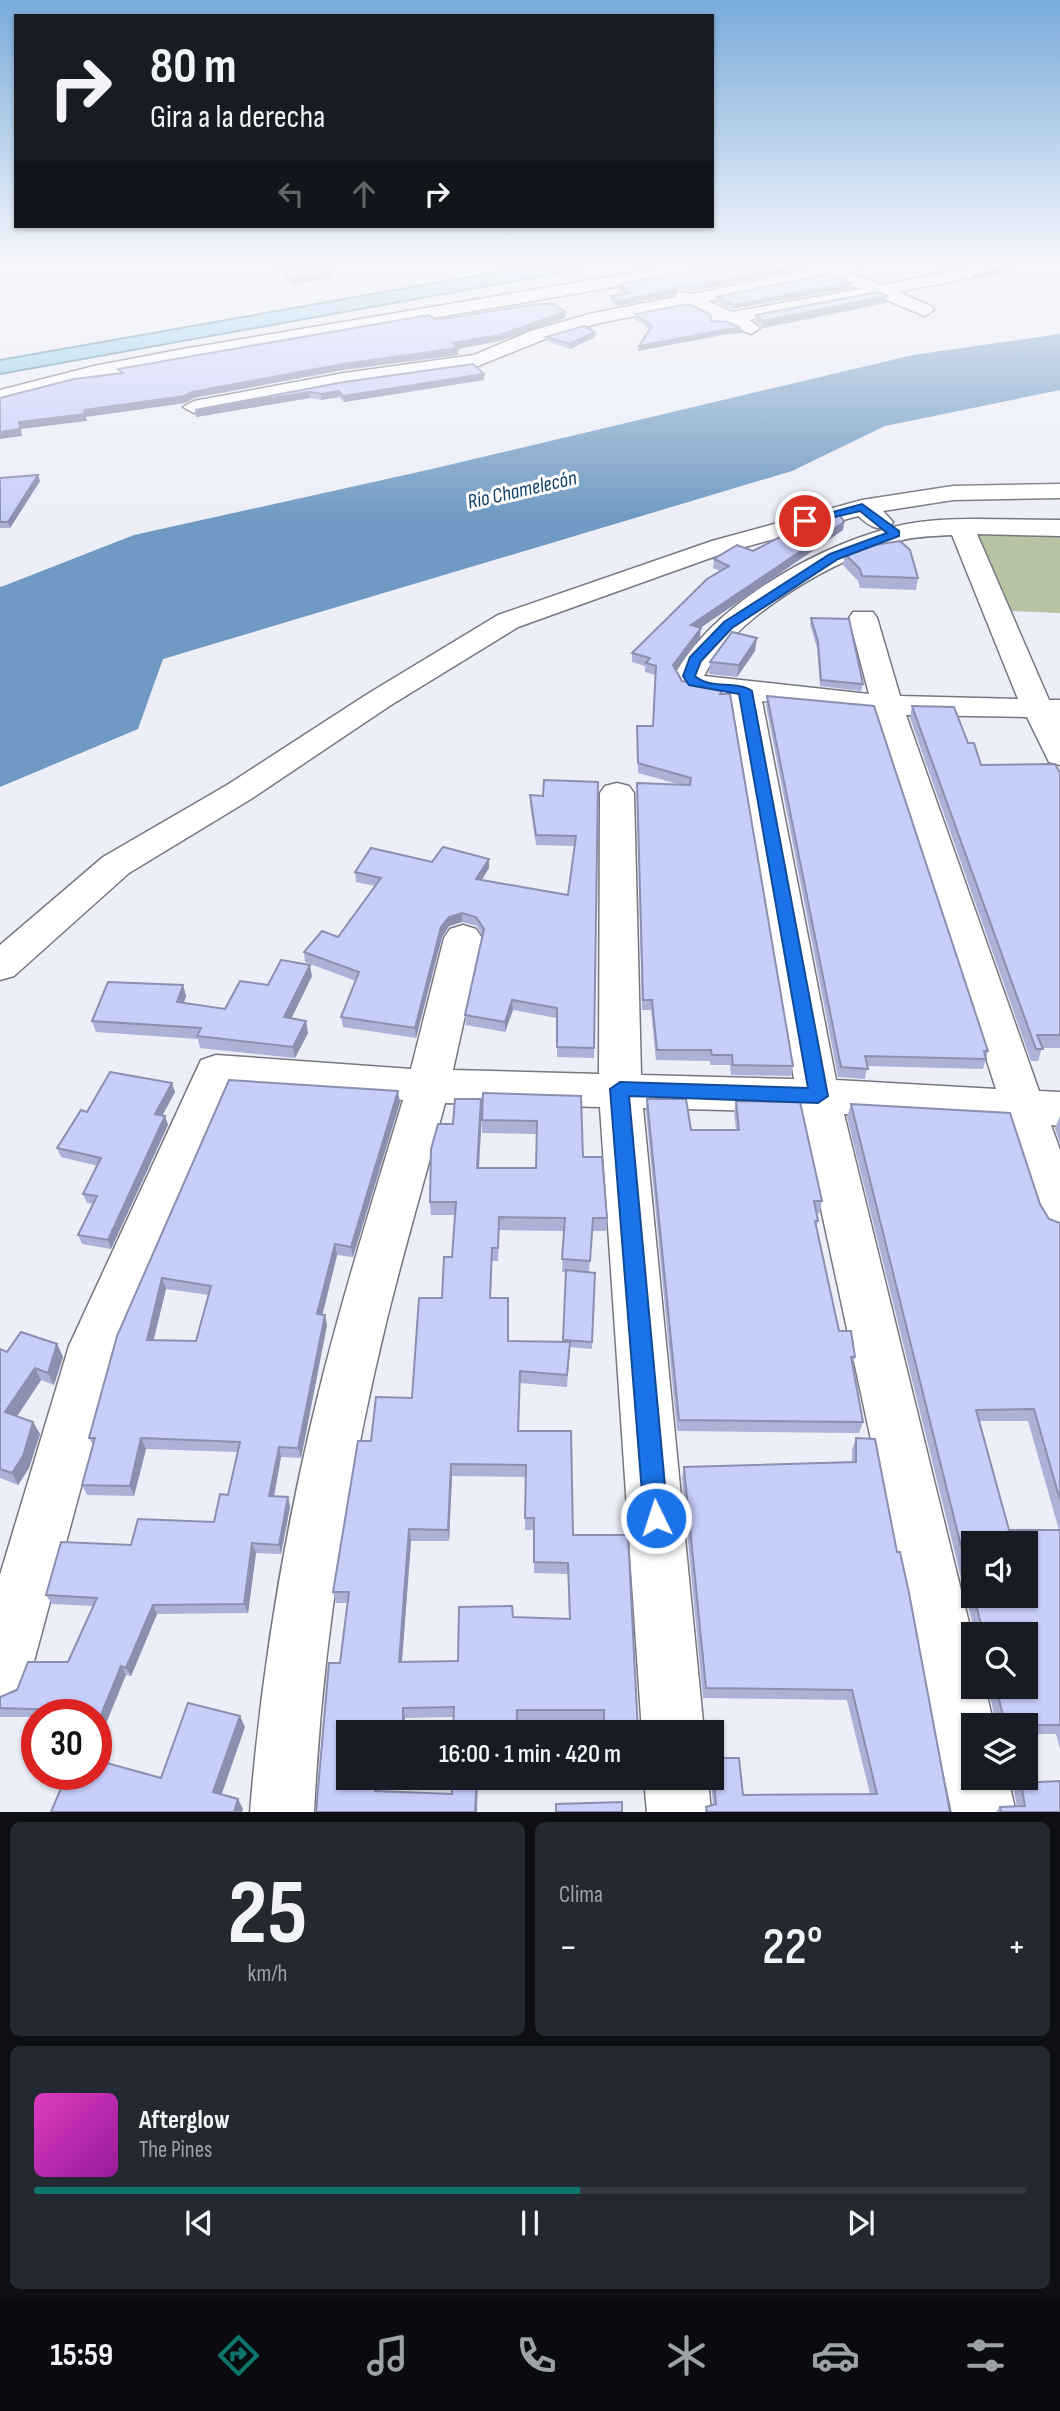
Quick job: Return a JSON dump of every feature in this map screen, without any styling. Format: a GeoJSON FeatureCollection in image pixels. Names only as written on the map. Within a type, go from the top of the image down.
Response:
{"type":"FeatureCollection","features":[{"type":"Feature","properties":{"kind":"highway"},"geometry":{"type":"LineString","coordinates":[[0,354],[26,350]]}},
{"type":"Feature","properties":{"kind":"highway"},"geometry":{"type":"LineString","coordinates":[[0,367],[98,350]]}},
{"type":"Feature","properties":{"kind":"street"},"geometry":{"type":"LineString","coordinates":[[0,396],[108,369],[216,350]]}},
{"type":"Feature","properties":{"kind":"street"},"geometry":{"type":"LineString","coordinates":[[194,407],[345,379],[478,360],[503,350]]}},
{"type":"Feature","properties":{"kind":"street"},"geometry":{"type":"LineString","coordinates":[[0,967],[116,865],[239,792],[380,699],[508,621],[721,546],[862,508],[953,493],[1060,491]]}},
{"type":"Feature","properties":{"kind":"street"},"geometry":{"type":"LineString","coordinates":[[862,508],[895,533]]}},
{"type":"Feature","properties":{"kind":"street"},"geometry":{"type":"LineString","coordinates":[[962,528],[1048,708],[1060,755]]}},
{"type":"Feature","properties":{"kind":"street"},"geometry":{"type":"LineString","coordinates":[[1048,708],[887,705],[745,691],[693,682],[689,676],[695,659],[728,625],[834,557],[895,533],[962,528],[1060,528]]}},
{"type":"Feature","properties":{"kind":"street"},"geometry":{"type":"LineString","coordinates":[[863,618],[887,705],[1041,1108],[1060,1215]]}},
{"type":"Feature","properties":{"kind":"street"},"geometry":{"type":"LineString","coordinates":[[745,691],[818,1096],[961,1715]]}},
{"type":"Feature","properties":{"kind":"street"},"geometry":{"type":"LineString","coordinates":[[617,793],[620,1089],[640,1304],[672,1720]]}},
{"type":"Feature","properties":{"kind":"street"},"geometry":{"type":"LineString","coordinates":[[282,1812],[288,1720],[316,1534],[362,1321],[428,1086],[464,938]]}},
{"type":"Feature","properties":{"kind":"street"},"geometry":{"type":"LineString","coordinates":[[0,1676],[94,1346],[216,1071],[428,1086],[818,1096],[1041,1108]]}},
{"type":"Feature","properties":{"kind":"street"},"geometry":{"type":"LineString","coordinates":[[677,1790],[679,1812]]}},
{"type":"Feature","properties":{"kind":"street"},"geometry":{"type":"LineString","coordinates":[[979,1790],[984,1812]]}},
{"type":"Feature","properties":{"kind":"green space"},"geometry":{"type":"Polygon","coordinates":[[[974,534],[1060,534],[1060,613],[1009,611],[974,534]]]}},
{"type":"Feature","properties":{"kind":"water","name":"Río Chamelecón"},"geometry":{"type":"Polygon","coordinates":[[[951,350],[1060,350],[1060,390],[885,426],[792,471],[163,659],[138,729],[0,787],[0,587],[134,535],[423,471],[913,355],[951,350]]]}},
{"type":"Feature","properties":{"kind":"building"},"geometry":{"type":"Polygon","coordinates":[[[230,350],[447,350],[343,364],[192,392],[184,396],[84,410],[85,414],[19,422],[20,429],[0,432],[0,398],[74,379],[123,373],[118,369],[230,350]]]}},
{"type":"Feature","properties":{"kind":"building"},"geometry":{"type":"Polygon","coordinates":[[[473,364],[484,374],[343,396],[339,391],[321,394],[310,392],[195,410],[344,382],[473,364]]]}},
{"type":"Feature","properties":{"kind":"building"},"geometry":{"type":"Polygon","coordinates":[[[38,475],[8,522],[0,522],[0,478],[38,475]]]}},
{"type":"Feature","properties":{"kind":"building"},"geometry":{"type":"Polygon","coordinates":[[[840,515],[844,522],[691,625],[701,628],[673,665],[682,681],[723,689],[720,694],[730,694],[793,1066],[733,1065],[732,1055],[712,1055],[711,1050],[657,1050],[652,1000],[643,1000],[637,783],[690,785],[691,778],[638,763],[637,726],[653,726],[656,666],[646,663],[650,658],[632,653],[707,579],[729,566],[714,559],[737,545],[753,551],[799,527],[840,515]]]}},
{"type":"Feature","properties":{"kind":"building"},"geometry":{"type":"Polygon","coordinates":[[[900,541],[910,550],[918,578],[862,576],[860,569],[845,554],[861,547],[900,541]]]}},
{"type":"Feature","properties":{"kind":"building"},"geometry":{"type":"Polygon","coordinates":[[[811,618],[849,619],[863,684],[821,680],[818,642],[811,618]]]}},
{"type":"Feature","properties":{"kind":"building"},"geometry":{"type":"Polygon","coordinates":[[[732,632],[757,638],[739,665],[710,662],[732,632]]]}},
{"type":"Feature","properties":{"kind":"building"},"geometry":{"type":"Polygon","coordinates":[[[767,696],[874,706],[988,1051],[984,1051],[986,1059],[865,1056],[868,1069],[841,1067],[767,696]]]}},
{"type":"Feature","properties":{"kind":"building"},"geometry":{"type":"Polygon","coordinates":[[[912,706],[954,707],[968,743],[974,743],[981,765],[1055,764],[1060,773],[1060,1035],[1037,1035],[1043,1049],[1036,1049],[912,706]]]}},
{"type":"Feature","properties":{"kind":"building"},"geometry":{"type":"Polygon","coordinates":[[[544,780],[598,782],[594,1048],[557,1047],[557,1008],[512,1000],[505,1022],[465,1015],[484,929],[476,917],[462,913],[449,917],[441,927],[415,1028],[341,1017],[359,972],[304,952],[322,931],[338,937],[381,878],[355,872],[371,848],[432,862],[443,847],[489,859],[476,879],[568,895],[576,836],[536,835],[530,795],[543,796],[544,780]]]}},
{"type":"Feature","properties":{"kind":"building"},"geometry":{"type":"Polygon","coordinates":[[[281,960],[310,965],[284,1017],[306,1021],[293,1047],[197,1036],[201,1028],[92,1021],[108,982],[183,985],[177,1002],[225,1009],[240,981],[268,985],[281,960]]]}},
{"type":"Feature","properties":{"kind":"building"},"geometry":{"type":"Polygon","coordinates":[[[110,1072],[172,1083],[155,1114],[165,1116],[108,1240],[78,1235],[97,1196],[83,1194],[101,1158],[57,1148],[81,1110],[87,1112],[110,1072]]]}},
{"type":"Feature","properties":{"kind":"building"},"geometry":{"type":"Polygon","coordinates":[[[229,1080],[398,1091],[351,1247],[335,1244],[317,1314],[325,1315],[298,1448],[279,1447],[269,1496],[288,1497],[279,1545],[252,1543],[244,1604],[153,1605],[126,1668],[121,1666],[107,1699],[21,1699],[21,1709],[0,1708],[0,1697],[17,1690],[28,1662],[68,1662],[97,1598],[46,1595],[61,1542],[131,1545],[138,1519],[214,1522],[220,1494],[228,1495],[240,1442],[141,1438],[130,1486],[82,1485],[95,1438],[89,1438],[117,1336],[229,1080]],[[162,1278],[147,1340],[196,1341],[211,1286],[162,1278]]]}},
{"type":"Feature","properties":{"kind":"building"},"geometry":{"type":"Polygon","coordinates":[[[483,1093],[581,1096],[583,1157],[602,1157],[607,1218],[593,1218],[590,1261],[562,1259],[565,1218],[499,1217],[498,1248],[492,1248],[490,1298],[508,1298],[508,1341],[570,1342],[567,1375],[520,1371],[518,1431],[571,1431],[573,1535],[628,1535],[637,1720],[604,1720],[604,1710],[517,1710],[517,1720],[453,1720],[454,1707],[403,1708],[403,1720],[336,1720],[336,1790],[452,1794],[452,1790],[476,1790],[475,1812],[316,1812],[329,1663],[340,1663],[349,1592],[333,1592],[358,1441],[371,1441],[376,1397],[412,1398],[419,1298],[442,1298],[444,1257],[452,1257],[456,1202],[430,1202],[431,1149],[438,1124],[453,1124],[455,1099],[481,1099],[477,1168],[536,1168],[537,1121],[482,1120],[483,1093]],[[451,1464],[448,1530],[409,1529],[399,1662],[458,1661],[459,1607],[512,1606],[513,1617],[570,1619],[568,1563],[534,1562],[534,1518],[525,1518],[526,1465],[451,1464]]]}},
{"type":"Feature","properties":{"kind":"building"},"geometry":{"type":"Polygon","coordinates":[[[647,1099],[686,1099],[691,1130],[739,1130],[736,1101],[800,1102],[822,1201],[814,1201],[818,1221],[815,1221],[839,1331],[851,1331],[855,1357],[851,1357],[863,1422],[679,1420],[647,1099]]]}},
{"type":"Feature","properties":{"kind":"building"},"geometry":{"type":"Polygon","coordinates":[[[851,1104],[1010,1113],[1040,1204],[1049,1219],[1060,1223],[1060,1500],[1034,1409],[976,1410],[1009,1530],[1060,1530],[1060,1725],[1038,1725],[1038,1713],[1002,1713],[999,1699],[1038,1699],[1038,1622],[980,1622],[977,1608],[1038,1608],[1038,1531],[961,1531],[961,1546],[851,1104]]]}},
{"type":"Feature","properties":{"kind":"building"},"geometry":{"type":"Polygon","coordinates":[[[566,1270],[595,1273],[592,1342],[563,1340],[566,1270]]]}},
{"type":"Feature","properties":{"kind":"building"},"geometry":{"type":"Polygon","coordinates":[[[21,1332],[57,1344],[48,1373],[35,1368],[5,1412],[33,1422],[23,1456],[12,1473],[0,1469],[0,1349],[7,1352],[21,1332]]]}},
{"type":"Feature","properties":{"kind":"building"},"geometry":{"type":"Polygon","coordinates":[[[856,1438],[875,1439],[897,1552],[900,1552],[909,1593],[950,1812],[707,1812],[706,1807],[716,1804],[715,1790],[724,1790],[724,1758],[739,1758],[743,1795],[877,1794],[852,1690],[706,1688],[684,1467],[856,1462],[856,1438]]]}},
{"type":"Feature","properties":{"kind":"building"},"geometry":{"type":"Polygon","coordinates":[[[188,1703],[240,1716],[213,1792],[238,1799],[234,1812],[51,1812],[60,1790],[112,1790],[112,1764],[161,1778],[188,1703]]]}},
{"type":"Feature","properties":{"kind":"building"},"geometry":{"type":"Polygon","coordinates":[[[1060,1781],[1060,1812],[1001,1812],[1000,1807],[1025,1806],[1022,1790],[1038,1790],[1038,1782],[1060,1781]]]}},
{"type":"Feature","properties":{"kind":"building"},"geometry":{"type":"Polygon","coordinates":[[[622,1802],[622,1812],[556,1812],[556,1804],[622,1802]]]}},
{"type":"Feature","properties":{"kind":"route"},"geometry":{"type":"LineString","coordinates":[[656,1518],[620,1089],[818,1096],[745,691],[706,686],[693,682],[689,676],[695,659],[728,625],[834,557],[895,533],[862,508],[805,521]]}}]}
